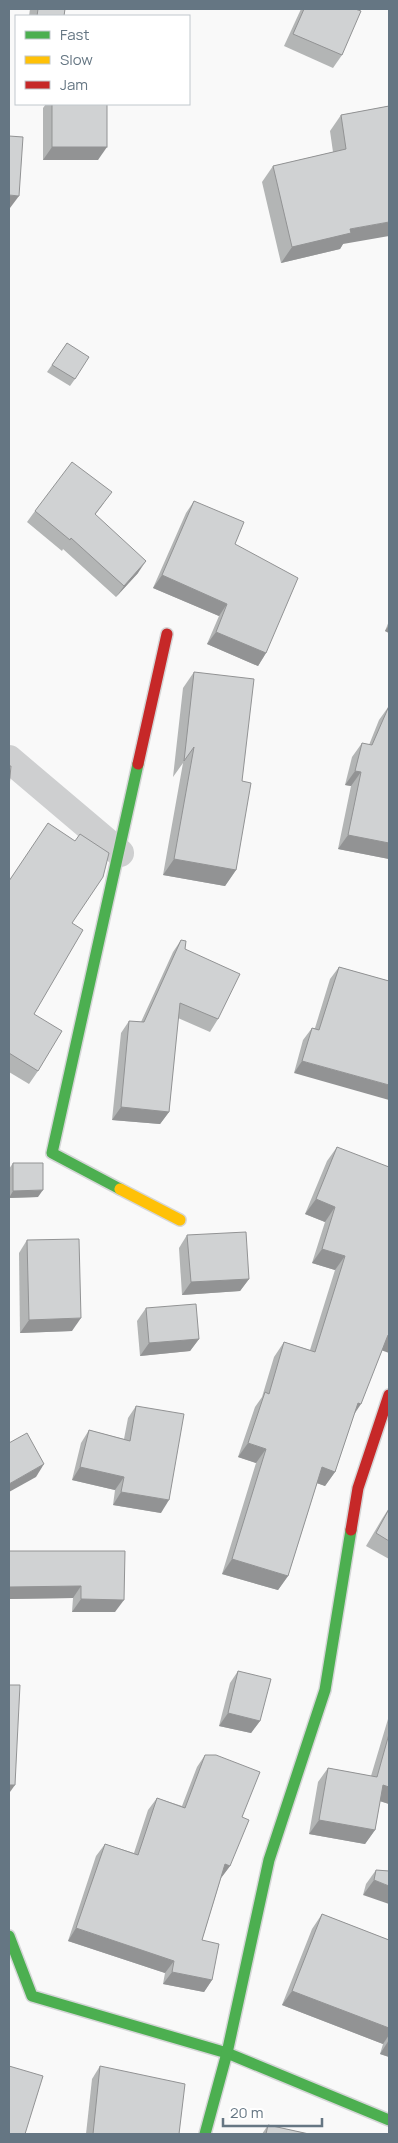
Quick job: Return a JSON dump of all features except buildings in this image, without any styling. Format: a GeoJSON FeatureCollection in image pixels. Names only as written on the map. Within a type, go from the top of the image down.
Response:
{"type":"FeatureCollection","features":[{"type":"Feature","properties":{"kind":"street"},"geometry":{"type":"LineString","coordinates":[[167,634],[52,1153],[180,1220]]}},
{"type":"Feature","properties":{"kind":"street"},"geometry":{"type":"LineString","coordinates":[[9,759],[120,853]]}},
{"type":"Feature","properties":{"kind":"street"},"geometry":{"type":"LineString","coordinates":[[205,2134],[227,2054],[269,1860],[325,1690],[358,1488],[389,1395]]}},
{"type":"Feature","properties":{"kind":"street"},"geometry":{"type":"LineString","coordinates":[[9,1936],[32,1996],[227,2054],[389,2120]]}},
{"type":"Feature","properties":{"kind":"traffic: fast"},"geometry":{"type":"LineString","coordinates":[[120,1189],[52,1153],[138,764]]}},
{"type":"Feature","properties":{"kind":"traffic: fast"},"geometry":{"type":"LineString","coordinates":[[205,2134],[227,2053],[269,1860],[325,1690],[351,1530]]}},
{"type":"Feature","properties":{"kind":"traffic: fast"},"geometry":{"type":"LineString","coordinates":[[9,1936],[32,1996],[227,2053],[389,2120]]}},
{"type":"Feature","properties":{"kind":"traffic: slow"},"geometry":{"type":"LineString","coordinates":[[120,1189],[180,1220]]}},
{"type":"Feature","properties":{"kind":"traffic: jam"},"geometry":{"type":"LineString","coordinates":[[138,764],[167,634]]}},
{"type":"Feature","properties":{"kind":"traffic: jam"},"geometry":{"type":"LineString","coordinates":[[351,1530],[358,1488],[389,1395]]}}]}
